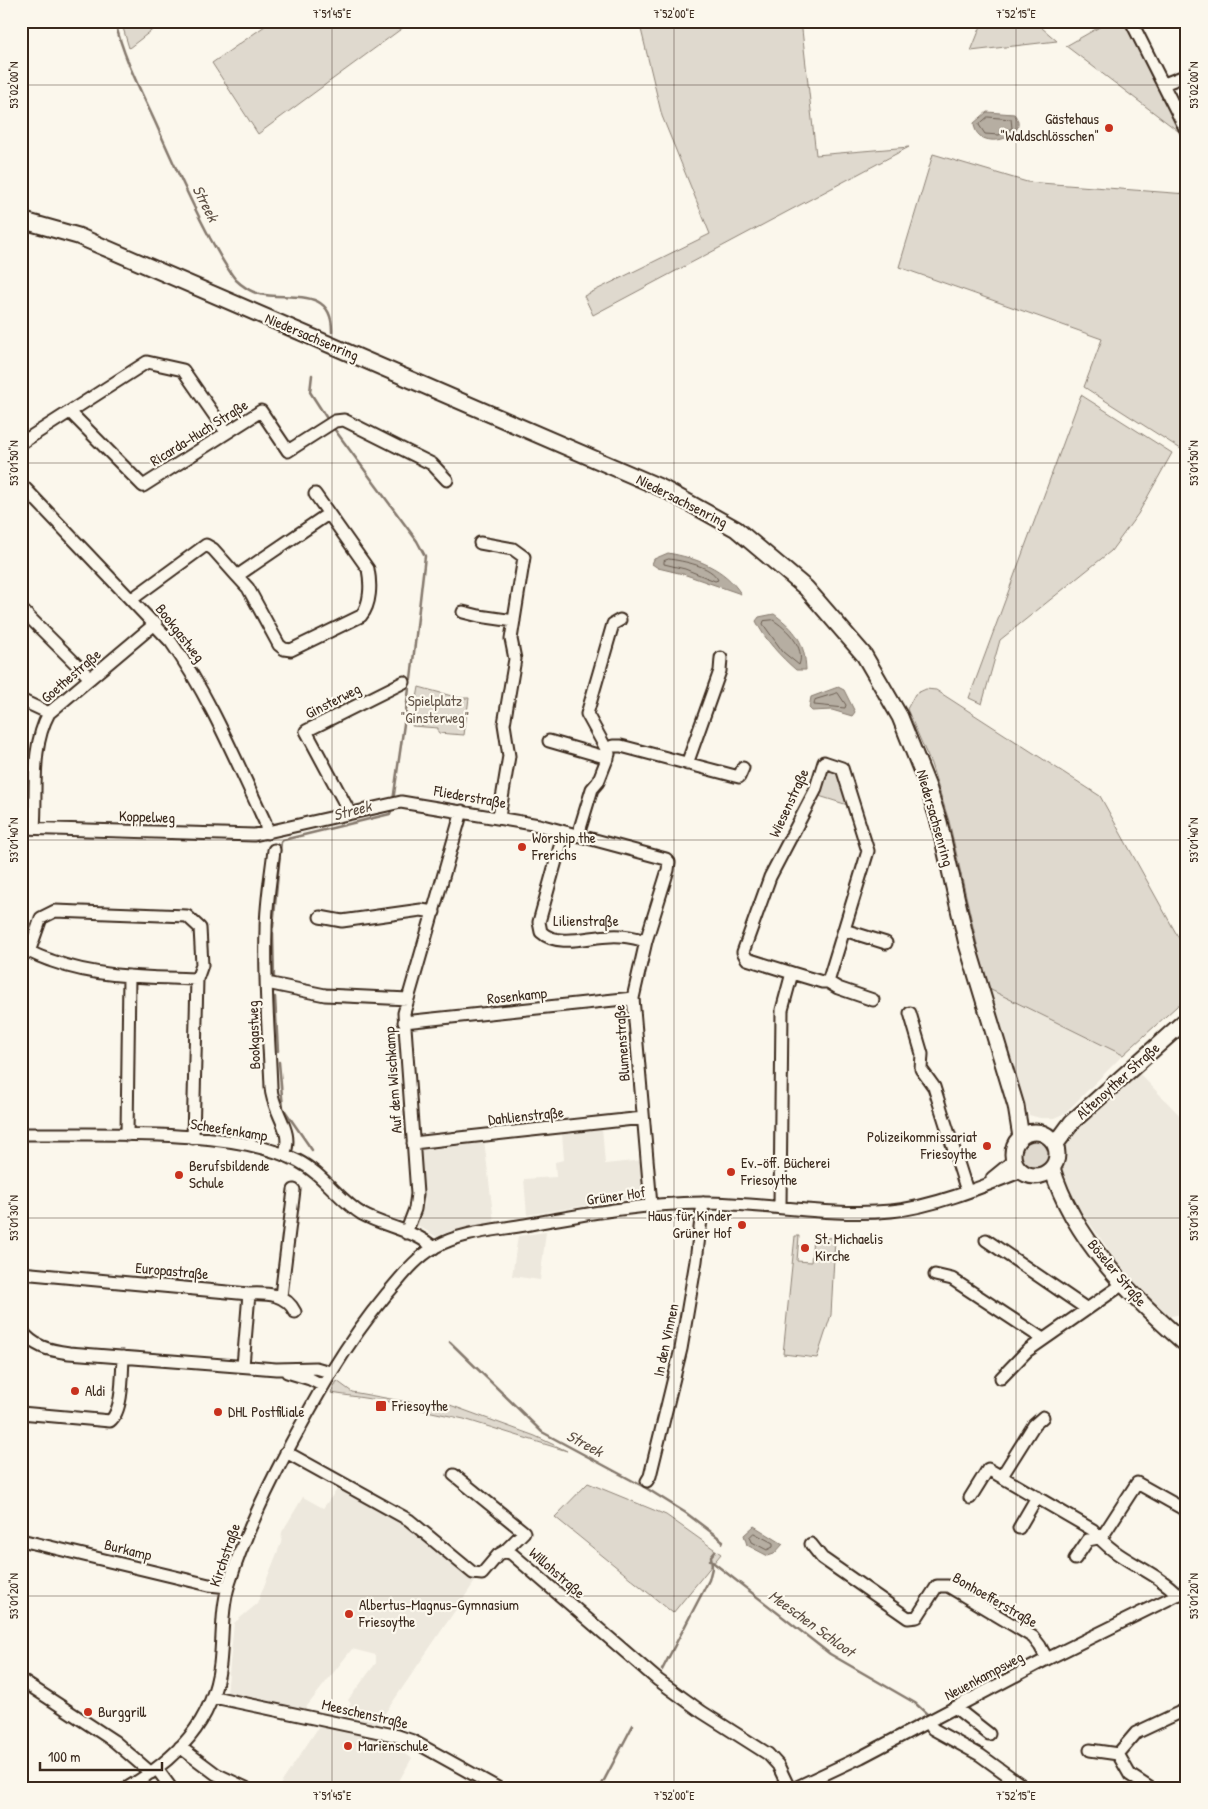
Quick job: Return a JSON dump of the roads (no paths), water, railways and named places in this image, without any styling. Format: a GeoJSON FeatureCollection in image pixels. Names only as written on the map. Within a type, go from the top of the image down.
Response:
{"type":"FeatureCollection","features":[{"type":"Feature","properties":{"kind":"main road","name":"Niedersachsenring"},"geometry":{"type":"LineString","coordinates":[[21,220],[87,240],[664,489],[736,529],[788,571],[806,588],[864,655],[900,717],[916,752],[939,822],[967,944],[1016,1106],[1039,1137]]}},
{"type":"Feature","properties":{"kind":"main road","name":"Altenoyther Straße"},"geometry":{"type":"LineString","coordinates":[[1039,1137],[1072,1122],[1187,1019]]}},
{"type":"Feature","properties":{"kind":"main road"},"geometry":{"type":"LineString","coordinates":[[1039,1137],[1056,1157],[1046,1171],[1033,1176],[1018,1166],[1014,1147],[1039,1137]]}},
{"type":"Feature","properties":{"kind":"main road","name":"Böseler Straße"},"geometry":{"type":"LineString","coordinates":[[1046,1171],[1090,1242],[1123,1284],[1187,1345]]}},
{"type":"Feature","properties":{"kind":"street"},"geometry":{"type":"LineString","coordinates":[[1131,21],[1187,132]]}},
{"type":"Feature","properties":{"kind":"street"},"geometry":{"type":"LineString","coordinates":[[1164,84],[1187,75]]}},
{"type":"Feature","properties":{"kind":"street"},"geometry":{"type":"LineString","coordinates":[[21,443],[71,413],[80,404],[147,362],[184,370],[226,432]]}},
{"type":"Feature","properties":{"kind":"street","name":"Ricarda-Huch Straße"},"geometry":{"type":"LineString","coordinates":[[71,413],[143,486],[261,411],[288,451],[335,421],[344,420],[432,464],[447,480]]}},
{"type":"Feature","properties":{"kind":"street","name":"Bookgastweg"},"geometry":{"type":"LineString","coordinates":[[21,484],[156,623],[193,674],[270,832]]}},
{"type":"Feature","properties":{"kind":"street"},"geometry":{"type":"LineString","coordinates":[[132,598],[206,546],[213,549],[248,588],[279,645],[284,649],[291,650],[361,616],[365,611],[368,600],[370,580],[368,569],[315,494]]}},
{"type":"Feature","properties":{"kind":"street"},"geometry":{"type":"LineString","coordinates":[[237,576],[328,514]]}},
{"type":"Feature","properties":{"kind":"street"},"geometry":{"type":"LineString","coordinates":[[480,543],[513,549],[524,557],[511,639],[515,659],[504,724],[509,756],[499,817]]}},
{"type":"Feature","properties":{"kind":"street"},"geometry":{"type":"LineString","coordinates":[[21,609],[90,678]]}},
{"type":"Feature","properties":{"kind":"street"},"geometry":{"type":"LineString","coordinates":[[463,612],[514,621]]}},
{"type":"Feature","properties":{"kind":"street"},"geometry":{"type":"LineString","coordinates":[[607,754],[588,714],[613,624],[620,620]]}},
{"type":"Feature","properties":{"kind":"street","name":"Goethestraße"},"geometry":{"type":"LineString","coordinates":[[34,828],[37,744],[41,727],[49,713],[156,623]]}},
{"type":"Feature","properties":{"kind":"street"},"geometry":{"type":"LineString","coordinates":[[687,764],[720,671],[721,658]]}},
{"type":"Feature","properties":{"kind":"street","name":"Ginsterweg"},"geometry":{"type":"LineString","coordinates":[[350,813],[306,731],[404,682]]}},
{"type":"Feature","properties":{"kind":"street"},"geometry":{"type":"LineString","coordinates":[[21,700],[49,713]]}},
{"type":"Feature","properties":{"kind":"street"},"geometry":{"type":"LineString","coordinates":[[549,741],[607,754]]}},
{"type":"Feature","properties":{"kind":"street"},"geometry":{"type":"LineString","coordinates":[[578,835],[592,789],[598,782],[607,754],[613,746],[621,746],[739,778],[743,768]]}},
{"type":"Feature","properties":{"kind":"street","name":"Wiesenstraße"},"geometry":{"type":"LineString","coordinates":[[828,982],[868,851],[842,768],[824,762],[815,791],[770,876],[743,952],[747,960],[822,982],[828,982],[838,988],[873,1000]]}},
{"type":"Feature","properties":{"kind":"street","name":"Fliederstraße"},"geometry":{"type":"LineString","coordinates":[[270,832],[393,803],[409,802],[499,817],[578,835],[662,858]]}},
{"type":"Feature","properties":{"kind":"street","name":"Auf dem Wischkamp"},"geometry":{"type":"LineString","coordinates":[[406,1233],[415,1209],[417,1194],[404,1022],[408,999],[462,811]]}},
{"type":"Feature","properties":{"kind":"street","name":"Koppelweg"},"geometry":{"type":"LineString","coordinates":[[21,828],[226,834],[270,832]]}},
{"type":"Feature","properties":{"kind":"street","name":"Lilienstraße"},"geometry":{"type":"LineString","coordinates":[[564,832],[539,922],[541,932],[550,938],[561,939],[628,936],[646,941]]}},
{"type":"Feature","properties":{"kind":"street","name":"Bookgastweg"},"geometry":{"type":"LineString","coordinates":[[274,850],[266,929],[267,983],[271,1092],[289,1140],[284,1156]]}},
{"type":"Feature","properties":{"kind":"street","name":"Blumenstraße"},"geometry":{"type":"LineString","coordinates":[[651,1205],[633,998],[646,941],[668,870],[669,862],[662,858]]}},
{"type":"Feature","properties":{"kind":"street"},"geometry":{"type":"LineString","coordinates":[[320,917],[342,921],[421,910],[434,912]]}},
{"type":"Feature","properties":{"kind":"street"},"geometry":{"type":"LineString","coordinates":[[193,1138],[197,979],[202,965],[200,928],[187,916],[55,911],[41,918],[25,949],[73,968],[112,976],[197,979]]}},
{"type":"Feature","properties":{"kind":"street"},"geometry":{"type":"LineString","coordinates":[[844,930],[886,943]]}},
{"type":"Feature","properties":{"kind":"street"},"geometry":{"type":"LineString","coordinates":[[780,1207],[782,1010],[792,973]]}},
{"type":"Feature","properties":{"kind":"street"},"geometry":{"type":"LineString","coordinates":[[127,1135],[129,976]]}},
{"type":"Feature","properties":{"kind":"street"},"geometry":{"type":"LineString","coordinates":[[267,983],[325,995],[408,999]]}},
{"type":"Feature","properties":{"kind":"street","name":"Rosenkamp"},"geometry":{"type":"LineString","coordinates":[[404,1022],[633,998]]}},
{"type":"Feature","properties":{"kind":"street"},"geometry":{"type":"LineString","coordinates":[[910,1014],[922,1054],[921,1070],[934,1087],[967,1191]]}},
{"type":"Feature","properties":{"kind":"street","name":"Dahlienstraße"},"geometry":{"type":"LineString","coordinates":[[413,1143],[643,1118]]}},
{"type":"Feature","properties":{"kind":"street","name":"Scheefenkamp"},"geometry":{"type":"LineString","coordinates":[[21,1134],[193,1138],[247,1146],[284,1156],[299,1161],[318,1175],[354,1209],[377,1222],[422,1239],[434,1248]]}},
{"type":"Feature","properties":{"kind":"street","name":"Grüner Hof"},"geometry":{"type":"LineString","coordinates":[[330,1372],[363,1323],[407,1270],[423,1255],[434,1248],[466,1236],[651,1205],[703,1203],[861,1212],[892,1211],[921,1206],[967,1191],[987,1183],[1018,1166]]}},
{"type":"Feature","properties":{"kind":"street"},"geometry":{"type":"LineString","coordinates":[[294,1190],[281,1296],[288,1300],[295,1312]]}},
{"type":"Feature","properties":{"kind":"street","name":"In den Vinnen"},"geometry":{"type":"LineString","coordinates":[[647,1481],[650,1476],[681,1349],[696,1261],[703,1203]]}},
{"type":"Feature","properties":{"kind":"street"},"geometry":{"type":"LineString","coordinates":[[406,1233],[423,1255]]}},
{"type":"Feature","properties":{"kind":"street"},"geometry":{"type":"LineString","coordinates":[[986,1240],[1087,1309]]}},
{"type":"Feature","properties":{"kind":"street","name":"Europastraße"},"geometry":{"type":"LineString","coordinates":[[21,1274],[281,1296]]}},
{"type":"Feature","properties":{"kind":"street"},"geometry":{"type":"LineString","coordinates":[[935,1275],[952,1278],[1043,1339]]}},
{"type":"Feature","properties":{"kind":"street"},"geometry":{"type":"LineString","coordinates":[[1001,1378],[1020,1357],[1043,1339],[1123,1284]]}},
{"type":"Feature","properties":{"kind":"street"},"geometry":{"type":"LineString","coordinates":[[244,1366],[249,1294]]}},
{"type":"Feature","properties":{"kind":"street"},"geometry":{"type":"LineString","coordinates":[[21,1330],[32,1342],[54,1351],[276,1369],[316,1368],[330,1372]]}},
{"type":"Feature","properties":{"kind":"street"},"geometry":{"type":"LineString","coordinates":[[21,1413],[110,1421],[115,1416],[118,1408],[123,1357]]}},
{"type":"Feature","properties":{"kind":"street"},"geometry":{"type":"LineString","coordinates":[[276,1369],[310,1379],[322,1385]]}},
{"type":"Feature","properties":{"kind":"street","name":"Kirchstraße"},"geometry":{"type":"LineString","coordinates":[[127,1788],[154,1771],[180,1746],[204,1717],[214,1697],[220,1665],[228,1587],[252,1524],[286,1452],[330,1372]]}},
{"type":"Feature","properties":{"kind":"street"},"geometry":{"type":"LineString","coordinates":[[1002,1476],[1034,1425],[1043,1417]]}},
{"type":"Feature","properties":{"kind":"street","name":"Willohstraße"},"geometry":{"type":"LineString","coordinates":[[286,1452],[409,1520],[473,1573],[482,1574],[498,1555],[505,1551],[512,1554],[658,1680],[702,1712],[768,1754],[778,1765],[789,1788]]}},
{"type":"Feature","properties":{"kind":"street"},"geometry":{"type":"LineString","coordinates":[[970,1498],[988,1469],[1093,1530],[1105,1546],[1182,1593]]}},
{"type":"Feature","properties":{"kind":"street"},"geometry":{"type":"LineString","coordinates":[[454,1475],[524,1532],[505,1551]]}},
{"type":"Feature","properties":{"kind":"street"},"geometry":{"type":"LineString","coordinates":[[1075,1558],[1088,1540],[1098,1538],[1104,1534],[1137,1483],[1187,1511]]}},
{"type":"Feature","properties":{"kind":"street"},"geometry":{"type":"LineString","coordinates":[[1019,1528],[1037,1497]]}},
{"type":"Feature","properties":{"kind":"street","name":"Burkamp"},"geometry":{"type":"LineString","coordinates":[[21,1540],[209,1585],[228,1587]]}},
{"type":"Feature","properties":{"kind":"street","name":"Bonhoefferstraße"},"geometry":{"type":"LineString","coordinates":[[811,1544],[822,1558],[908,1618],[917,1617],[937,1586],[948,1586],[1033,1637],[1047,1659]]}},
{"type":"Feature","properties":{"kind":"street","name":"Neuenkampsweg"},"geometry":{"type":"LineString","coordinates":[[794,1788],[861,1757],[1047,1659],[1182,1593]]}},
{"type":"Feature","properties":{"kind":"street"},"geometry":{"type":"LineString","coordinates":[[21,1680],[114,1741],[154,1771],[172,1788]]}},
{"type":"Feature","properties":{"kind":"street","name":"Meeschenstraße"},"geometry":{"type":"LineString","coordinates":[[214,1697],[414,1741],[498,1788]]}},
{"type":"Feature","properties":{"kind":"street"},"geometry":{"type":"LineString","coordinates":[[956,1708],[989,1734]]}},
{"type":"Feature","properties":{"kind":"street"},"geometry":{"type":"LineString","coordinates":[[1118,1754],[1136,1733],[1187,1709]]}},
{"type":"Feature","properties":{"kind":"street"},"geometry":{"type":"LineString","coordinates":[[928,1722],[933,1729],[994,1764],[1022,1788]]}},
{"type":"Feature","properties":{"kind":"street"},"geometry":{"type":"LineString","coordinates":[[180,1746],[216,1774],[246,1788]]}},
{"type":"Feature","properties":{"kind":"street"},"geometry":{"type":"LineString","coordinates":[[1090,1750],[1118,1754]]}},
{"type":"Feature","properties":{"kind":"street"},"geometry":{"type":"LineString","coordinates":[[1118,1754],[1130,1775],[1150,1788]]}},
{"type":"Feature","properties":{"kind":"water"},"geometry":{"type":"Polygon","coordinates":[[[987,112],[1014,114],[1018,123],[1016,130],[1010,136],[1002,139],[992,140],[983,138],[977,132],[974,123],[987,112]]]}},
{"type":"Feature","properties":{"kind":"water"},"geometry":{"type":"Polygon","coordinates":[[[668,553],[699,561],[718,571],[727,577],[741,594],[683,574],[658,568],[652,564],[654,559],[668,553]]]}},
{"type":"Feature","properties":{"kind":"water"},"geometry":{"type":"Polygon","coordinates":[[[774,614],[798,638],[804,652],[806,670],[796,670],[790,665],[773,647],[756,621],[759,617],[774,614]]]}},
{"type":"Feature","properties":{"kind":"water"},"geometry":{"type":"Polygon","coordinates":[[[838,687],[844,690],[855,712],[852,716],[832,710],[812,711],[809,708],[811,697],[838,687]]]}},
{"type":"Feature","properties":{"kind":"water"},"geometry":{"type":"Polygon","coordinates":[[[754,1526],[783,1544],[774,1554],[768,1556],[747,1545],[744,1535],[754,1526]]]}},
{"type":"Feature","properties":{"kind":"waterway","name":"Streek"},"geometry":{"type":"LineString","coordinates":[[115,21],[128,61],[175,167],[203,224],[229,270],[238,282],[256,293],[270,296],[306,298],[317,301],[325,307],[330,317],[332,332]]}},
{"type":"Feature","properties":{"kind":"waterway","name":"Streek"},"geometry":{"type":"LineString","coordinates":[[312,375],[310,392],[326,417]]}},
{"type":"Feature","properties":{"kind":"waterway","name":"Streek"},"geometry":{"type":"LineString","coordinates":[[335,430],[417,541],[425,556],[411,679]]}},
{"type":"Feature","properties":{"kind":"waterway","name":"Streek"},"geometry":{"type":"LineString","coordinates":[[393,801],[409,689]]}},
{"type":"Feature","properties":{"kind":"waterway","name":"Streek"},"geometry":{"type":"LineString","coordinates":[[273,927],[281,842],[390,814],[393,806]]}},
{"type":"Feature","properties":{"kind":"waterway","name":"Streek"},"geometry":{"type":"LineString","coordinates":[[273,933],[274,980]]}},
{"type":"Feature","properties":{"kind":"waterway","name":"Streek"},"geometry":{"type":"LineString","coordinates":[[275,997],[278,1051]]}},
{"type":"Feature","properties":{"kind":"waterway","name":"Streek"},"geometry":{"type":"LineString","coordinates":[[279,1062],[283,1108],[312,1150]]}},
{"type":"Feature","properties":{"kind":"waterway","name":"Streek"},"geometry":{"type":"LineString","coordinates":[[450,1342],[542,1432],[646,1488],[686,1513],[723,1541],[722,1543]]}},
{"type":"Feature","properties":{"kind":"waterway","name":"Streek"},"geometry":{"type":"LineString","coordinates":[[662,1670],[709,1580],[712,1568],[711,1556],[715,1551]]}},
{"type":"Feature","properties":{"kind":"waterway","name":"Meeschen Schloot"},"geometry":{"type":"LineString","coordinates":[[710,1560],[830,1654],[915,1703],[928,1715]]}},
{"type":"Feature","properties":{"kind":"waterway","name":"Streek"},"geometry":{"type":"LineString","coordinates":[[600,1788],[633,1725]]}},
{"type":"Feature","properties":{"kind":"waterway","name":"Meeschen Schloot"},"geometry":{"type":"LineString","coordinates":[[938,1725],[948,1731]]}},
{"type":"Feature","properties":{"kind":"waterway","name":"Meeschen Schloot"},"geometry":{"type":"LineString","coordinates":[[979,1748],[1015,1774]]}},
{"type":"Feature","properties":{"kind":"waterway","name":"Meeschen Schloot"},"geometry":{"type":"LineString","coordinates":[[1022,1778],[1034,1788]]}},
{"type":"Feature","properties":{"kind":"place","name":"Gästehaus \"Waldschlösschen\""},"geometry":{"type":"Point","coordinates":[1109,128]}},
{"type":"Feature","properties":{"kind":"place","name":"Worship the Frerichs"},"geometry":{"type":"Point","coordinates":[522,847]}},
{"type":"Feature","properties":{"kind":"place","name":"Polizeikommissariat Friesoythe"},"geometry":{"type":"Point","coordinates":[987,1146]}},
{"type":"Feature","properties":{"kind":"place","name":"Ev.-öff. Bücherei Friesoythe"},"geometry":{"type":"Point","coordinates":[731,1172]}},
{"type":"Feature","properties":{"kind":"place","name":"Berufsbildende Schule"},"geometry":{"type":"Point","coordinates":[179,1175]}},
{"type":"Feature","properties":{"kind":"place","name":"Haus für Kinder Grüner Hof"},"geometry":{"type":"Point","coordinates":[742,1225]}},
{"type":"Feature","properties":{"kind":"place","name":"St. Michaelis Kirche"},"geometry":{"type":"Point","coordinates":[805,1248]}},
{"type":"Feature","properties":{"kind":"place","name":"Aldi"},"geometry":{"type":"Point","coordinates":[75,1391]}},
{"type":"Feature","properties":{"kind":"place","name":"Friesoythe"},"geometry":{"type":"Point","coordinates":[381,1406]}},
{"type":"Feature","properties":{"kind":"place","name":"DHL Postfiliale"},"geometry":{"type":"Point","coordinates":[218,1412]}},
{"type":"Feature","properties":{"kind":"place","name":"Albertus-Magnus-Gymnasium Friesoythe"},"geometry":{"type":"Point","coordinates":[349,1614]}},
{"type":"Feature","properties":{"kind":"place","name":"Burggrill"},"geometry":{"type":"Point","coordinates":[88,1712]}},
{"type":"Feature","properties":{"kind":"place","name":"Marienschule"},"geometry":{"type":"Point","coordinates":[348,1746]}},
{"type":"Feature","properties":{"kind":"park label","name":"Spielplatz \"Ginsterweg\""},"geometry":{"type":"Point","coordinates":[435,710]}}]}
